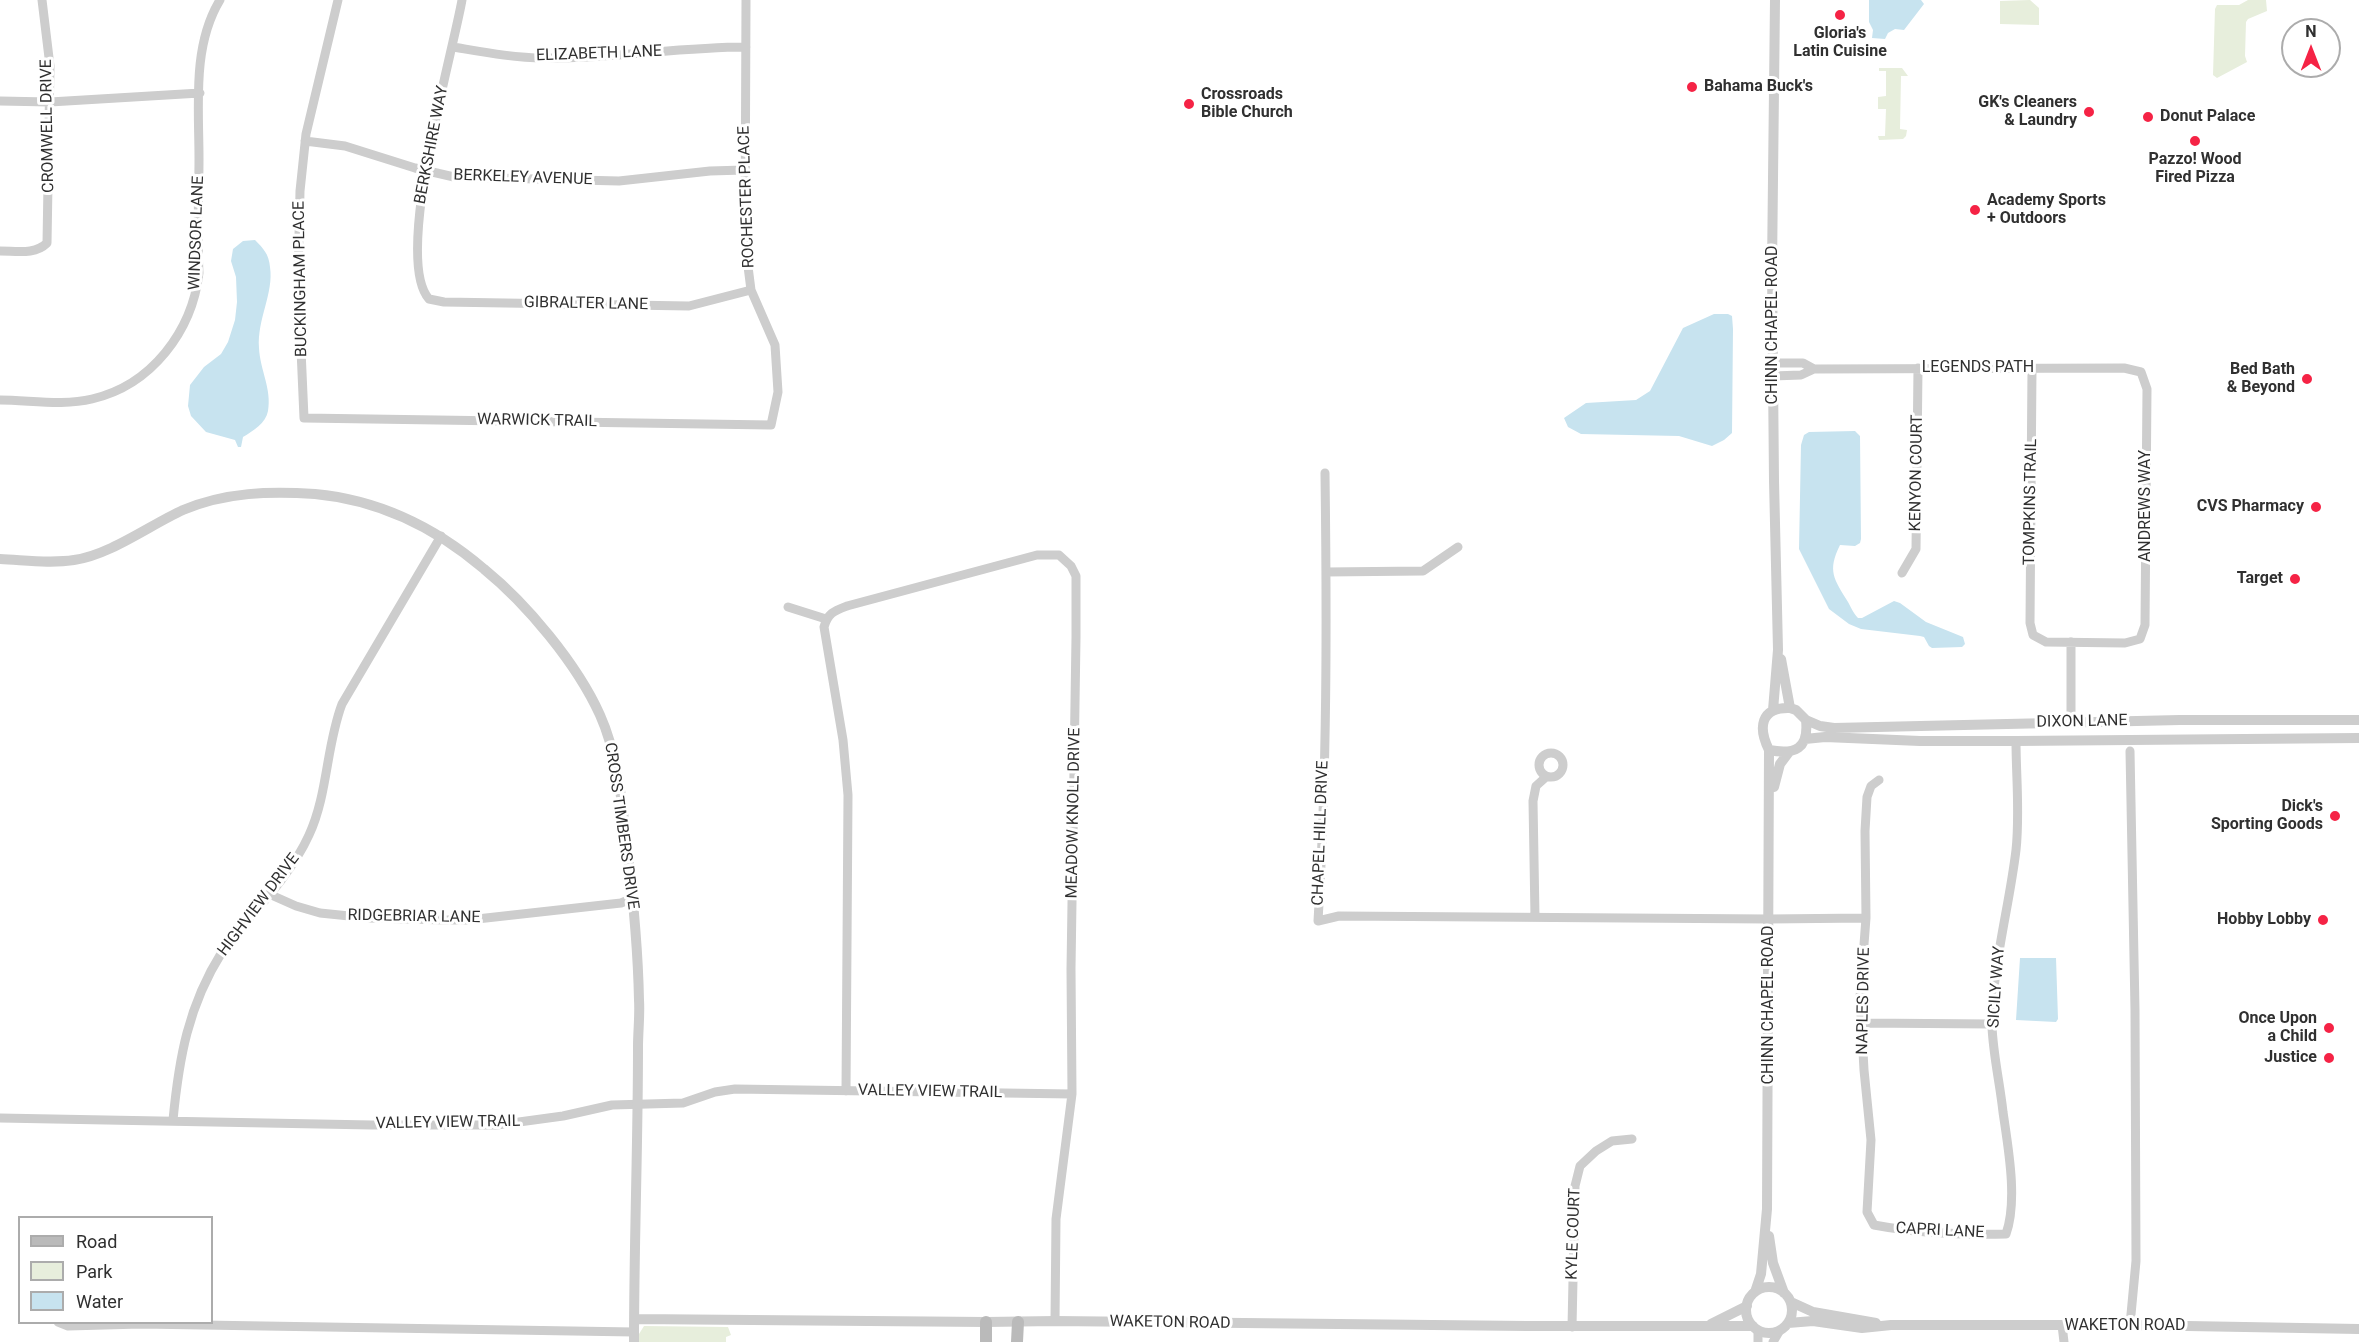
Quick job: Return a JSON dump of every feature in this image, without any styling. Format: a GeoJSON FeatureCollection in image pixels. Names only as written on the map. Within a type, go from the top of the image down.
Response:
{"type":"FeatureCollection","features":[{"type":"Feature","properties":{"kind":"main road"},"geometry":{"type":"LineString","coordinates":[[986,1322],[986,1342]]}},
{"type":"Feature","properties":{"kind":"main road"},"geometry":{"type":"LineString","coordinates":[[1017,1342],[1018,1322]]}},
{"type":"Feature","properties":{"kind":"street","name":"CROMWELL DRIVE"},"geometry":{"type":"LineString","coordinates":[[0,251],[40,250],[47,243],[50,66],[42,0]]}},
{"type":"Feature","properties":{"kind":"street","name":"WINDSOR LANE"},"geometry":{"type":"LineString","coordinates":[[0,400],[92,399],[130,384],[149,370],[170,347],[193,306],[199,273],[200,93],[204,39],[211,15],[220,0]]}},
{"type":"Feature","properties":{"kind":"street","name":"BUCKINGHAM PLACE"},"geometry":{"type":"LineString","coordinates":[[304,418],[298,281],[300,191],[305,141],[338,0]]}},
{"type":"Feature","properties":{"kind":"street","name":"BERKSHIRE WAY"},"geometry":{"type":"LineString","coordinates":[[422,292],[419,278],[419,210],[424,171],[462,0]]}},
{"type":"Feature","properties":{"kind":"street","name":"ROCHESTER PLACE"},"geometry":{"type":"LineString","coordinates":[[746,0],[745,243],[751,290],[775,345],[778,392],[771,425]]}},
{"type":"Feature","properties":{"kind":"street","name":"CHINN CHAPEL ROAD"},"geometry":{"type":"LineString","coordinates":[[1773,710],[1778,650],[1773,376],[1775,0]]}},
{"type":"Feature","properties":{"kind":"street","name":"ELIZABETH LANE"},"geometry":{"type":"LineString","coordinates":[[453,47],[543,58],[602,57],[701,47],[746,47]]}},
{"type":"Feature","properties":{"kind":"street"},"geometry":{"type":"LineString","coordinates":[[0,101],[50,102],[200,93]]}},
{"type":"Feature","properties":{"kind":"street","name":"BERKELEY AVENUE"},"geometry":{"type":"LineString","coordinates":[[305,141],[345,146],[424,171],[454,177],[619,181],[710,171],[744,170]]}},
{"type":"Feature","properties":{"kind":"street","name":"GIBRALTER LANE"},"geometry":{"type":"LineString","coordinates":[[422,292],[429,300],[444,302],[689,306],[751,290]]}},
{"type":"Feature","properties":{"kind":"street","name":"LEGENDS PATH"},"geometry":{"type":"LineString","coordinates":[[1773,363],[1803,363],[1814,369]]}},
{"type":"Feature","properties":{"kind":"street","name":"KENYON COURT"},"geometry":{"type":"LineString","coordinates":[[1902,573],[1916,549],[1918,368]]}},
{"type":"Feature","properties":{"kind":"street","name":"TOMPKINS TRAIL"},"geometry":{"type":"LineString","coordinates":[[2032,368],[2030,623],[2033,635],[2046,642],[2071,642]]}},
{"type":"Feature","properties":{"kind":"street","name":"LEGENDS PATH"},"geometry":{"type":"LineString","coordinates":[[1773,376],[1801,375],[1814,369],[2124,368],[2141,372]]}},
{"type":"Feature","properties":{"kind":"street","name":"ANDREWS WAY"},"geometry":{"type":"LineString","coordinates":[[2071,642],[2125,643],[2140,639],[2145,625],[2147,389],[2141,372]]}},
{"type":"Feature","properties":{"kind":"street","name":"WARWICK TRAIL"},"geometry":{"type":"LineString","coordinates":[[304,418],[771,425]]}},
{"type":"Feature","properties":{"kind":"street","name":"CHAPEL HILL DRIVE"},"geometry":{"type":"LineString","coordinates":[[1325,474],[1326,572],[1322,836],[1318,921],[1339,916],[1866,918]]}},
{"type":"Feature","properties":{"kind":"street","name":"CROSS TIMBERS DRIVE"},"geometry":{"type":"LineString","coordinates":[[0,559],[76,560],[98,553],[184,510],[231,495],[260,493],[320,495],[369,504],[422,525],[462,550],[503,584],[525,607],[577,676],[600,715],[613,752],[633,898],[639,1002],[634,1337]]}},
{"type":"Feature","properties":{"kind":"street","name":"HIGHVIEW DRIVE"},"geometry":{"type":"LineString","coordinates":[[173,1120],[181,1052],[190,1021],[206,983],[223,951],[270,894],[299,853],[318,811],[333,727],[342,704],[441,536]]}},
{"type":"Feature","properties":{"kind":"street"},"geometry":{"type":"LineString","coordinates":[[1326,572],[1423,571],[1458,547]]}},
{"type":"Feature","properties":{"kind":"street","name":"MEADOW KNOLL DRIVE"},"geometry":{"type":"LineString","coordinates":[[826,619],[832,611],[847,606],[1037,555],[1059,555],[1071,566],[1077,583],[1071,969],[1072,1094],[1056,1219],[1055,1321]]}},
{"type":"Feature","properties":{"kind":"street"},"geometry":{"type":"LineString","coordinates":[[789,608],[826,619],[824,627],[843,740],[848,795],[846,1091]]}},
{"type":"Feature","properties":{"kind":"street"},"geometry":{"type":"LineString","coordinates":[[2071,642],[2071,723]]}},
{"type":"Feature","properties":{"kind":"street","name":"CHINN CHAPEL ROAD"},"geometry":{"type":"LineString","coordinates":[[1778,650],[1790,708]]}},
{"type":"Feature","properties":{"kind":"street"},"geometry":{"type":"LineString","coordinates":[[1790,708],[1796,710],[1806,720],[1805,739],[1798,748],[1790,752],[1769,750],[1762,733],[1764,719],[1773,710],[1790,708]]}},
{"type":"Feature","properties":{"kind":"street","name":"DIXON LANE"},"geometry":{"type":"LineString","coordinates":[[1806,720],[1834,728],[2359,720]]}},
{"type":"Feature","properties":{"kind":"street"},"geometry":{"type":"LineString","coordinates":[[2225,739],[2227,721]]}},
{"type":"Feature","properties":{"kind":"street","name":"DIXON LANE"},"geometry":{"type":"LineString","coordinates":[[1805,739],[1825,737],[1920,741],[2016,741],[2359,738]]}},
{"type":"Feature","properties":{"kind":"street","name":"SICILY WAY"},"geometry":{"type":"LineString","coordinates":[[2006,1234],[2010,1222],[2011,1197],[2008,1151],[1992,1024],[1997,954],[2010,892],[2016,846],[2016,741]]}},
{"type":"Feature","properties":{"kind":"street","name":"CHINN CHAPEL ROAD"},"geometry":{"type":"LineString","coordinates":[[1755,1292],[1761,1274],[1767,1209],[1769,750]]}},
{"type":"Feature","properties":{"kind":"street"},"geometry":{"type":"LineString","coordinates":[[2130,751],[2135,1010],[2136,1237],[2130,1325]]}},
{"type":"Feature","properties":{"kind":"street","name":"CHINN CHAPEL ROAD"},"geometry":{"type":"LineString","coordinates":[[1770,802],[1780,764],[1790,752]]}},
{"type":"Feature","properties":{"kind":"street"},"geometry":{"type":"LineString","coordinates":[[1535,917],[1533,801],[1536,786],[1546,777]]}},
{"type":"Feature","properties":{"kind":"street","name":"NAPLES DRIVE"},"geometry":{"type":"LineString","coordinates":[[1874,1225],[1868,1212],[1871,1140],[1860,997],[1866,918],[1867,798],[1872,786],[1879,780]]}},
{"type":"Feature","properties":{"kind":"street","name":"RIDGEBRIAR LANE"},"geometry":{"type":"LineString","coordinates":[[270,894],[320,913],[369,918],[447,920],[502,917],[621,903],[633,898]]}},
{"type":"Feature","properties":{"kind":"street"},"geometry":{"type":"LineString","coordinates":[[1862,1023],[1992,1024]]}},
{"type":"Feature","properties":{"kind":"street","name":"VALLEY VIEW TRAIL"},"geometry":{"type":"LineString","coordinates":[[0,1118],[497,1125],[552,1118],[612,1105],[684,1103],[715,1092],[735,1089],[1072,1094]]}},
{"type":"Feature","properties":{"kind":"street","name":"KYLE COURT"},"geometry":{"type":"LineString","coordinates":[[1572,1327],[1575,1186],[1580,1166],[1596,1151],[1612,1141],[1632,1139]]}},
{"type":"Feature","properties":{"kind":"street","name":"CHINN CHAPEL ROAD"},"geometry":{"type":"LineString","coordinates":[[1767,1209],[1773,1263],[1788,1297]]}},
{"type":"Feature","properties":{"kind":"street","name":"CAPRI LANE"},"geometry":{"type":"LineString","coordinates":[[1874,1225],[1971,1234],[2006,1234]]}},
{"type":"Feature","properties":{"kind":"street"},"geometry":{"type":"LineString","coordinates":[[1773,1342],[1784,1326],[1792,1312],[1788,1297],[1770,1287],[1755,1292],[1746,1306],[1747,1317],[1756,1328],[1769,1333],[1784,1326]]}},
{"type":"Feature","properties":{"kind":"street","name":"WAKETON ROAD"},"geometry":{"type":"LineString","coordinates":[[1788,1297],[1805,1309],[1891,1325]]}},
{"type":"Feature","properties":{"kind":"street","name":"WAKETON ROAD"},"geometry":{"type":"LineString","coordinates":[[1705,1326],[1746,1306]]}},
{"type":"Feature","properties":{"kind":"street","name":"WAKETON ROAD"},"geometry":{"type":"LineString","coordinates":[[635,1319],[1756,1328]]}},
{"type":"Feature","properties":{"kind":"street","name":"WAKETON ROAD"},"geometry":{"type":"LineString","coordinates":[[1784,1326],[1813,1321],[1862,1328],[1891,1325],[2130,1325],[2359,1329]]}},
{"type":"Feature","properties":{"kind":"street"},"geometry":{"type":"LineString","coordinates":[[61,1324],[68,1326],[141,1324],[634,1337]]}},
{"type":"Feature","properties":{"kind":"street"},"geometry":{"type":"LineString","coordinates":[[2062,1325],[2064,1342]]}},
{"type":"Feature","properties":{"kind":"street"},"geometry":{"type":"LineString","coordinates":[[1756,1328],[1758,1342]]}},
{"type":"Feature","properties":{"kind":"green space"},"geometry":{"type":"Polygon","coordinates":[[[2030,0],[2039,8],[2039,25],[2000,24],[2000,1],[2030,0]]]}},
{"type":"Feature","properties":{"kind":"green space"},"geometry":{"type":"Polygon","coordinates":[[[2248,0],[2266,0],[2267,11],[2246,22],[2245,56],[2247,62],[2217,78],[2213,75],[2215,9],[2217,5],[2239,5],[2248,0]]]}},
{"type":"Feature","properties":{"kind":"green space"},"geometry":{"type":"Polygon","coordinates":[[[1879,68],[1902,68],[1908,76],[1901,76],[1900,129],[1907,130],[1903,139],[1879,140],[1878,136],[1885,136],[1886,109],[1878,109],[1878,97],[1886,96],[1886,71],[1879,71],[1879,68]]]}},
{"type":"Feature","properties":{"kind":"green space"},"geometry":{"type":"Polygon","coordinates":[[[644,1326],[728,1327],[731,1335],[726,1337],[726,1342],[639,1342],[639,1334],[644,1326]]]}},
{"type":"Feature","properties":{"kind":"water"},"geometry":{"type":"Polygon","coordinates":[[[1869,0],[1921,0],[1924,4],[1904,30],[1895,29],[1888,33],[1885,39],[1872,38],[1869,0]]]}},
{"type":"Feature","properties":{"kind":"water"},"geometry":{"type":"Polygon","coordinates":[[[255,240],[267,255],[271,277],[259,337],[260,356],[269,403],[265,419],[243,437],[241,447],[238,447],[235,440],[206,432],[191,416],[188,406],[190,385],[204,367],[221,354],[228,342],[235,320],[237,302],[236,277],[231,261],[233,249],[243,241],[255,240]]]}},
{"type":"Feature","properties":{"kind":"water"},"geometry":{"type":"Polygon","coordinates":[[[1714,314],[1732,316],[1732,433],[1724,440],[1712,446],[1679,436],[1581,434],[1568,427],[1564,418],[1586,403],[1636,400],[1650,391],[1683,328],[1714,314]]]}},
{"type":"Feature","properties":{"kind":"water"},"geometry":{"type":"Polygon","coordinates":[[[1855,431],[1860,436],[1861,539],[1860,543],[1855,546],[1840,545],[1833,568],[1836,581],[1858,618],[1894,601],[1926,622],[1963,637],[1965,644],[1962,647],[1932,648],[1924,637],[1861,629],[1849,624],[1829,609],[1799,549],[1801,445],[1804,435],[1809,432],[1855,431]]]}},
{"type":"Feature","properties":{"kind":"water"},"geometry":{"type":"Polygon","coordinates":[[[2020,958],[2056,958],[2058,1019],[2056,1022],[2016,1020],[2020,958]]]}},
{"type":"Feature","properties":{"kind":"place","name":"Gloria's Latin Cuisine"},"geometry":{"type":"Point","coordinates":[1840,15]}},
{"type":"Feature","properties":{"kind":"place","name":"Bahama Buck's"},"geometry":{"type":"Point","coordinates":[1692,87]}},
{"type":"Feature","properties":{"kind":"place","name":"Crossroads Bible Church"},"geometry":{"type":"Point","coordinates":[1189,104]}},
{"type":"Feature","properties":{"kind":"place","name":"GK's Cleaners & Laundry"},"geometry":{"type":"Point","coordinates":[2089,112]}},
{"type":"Feature","properties":{"kind":"place","name":"Donut Palace"},"geometry":{"type":"Point","coordinates":[2148,117]}},
{"type":"Feature","properties":{"kind":"place","name":"Pazzo! Wood Fired Pizza"},"geometry":{"type":"Point","coordinates":[2195,141]}},
{"type":"Feature","properties":{"kind":"place","name":"Academy Sports + Outdoors"},"geometry":{"type":"Point","coordinates":[1975,210]}},
{"type":"Feature","properties":{"kind":"place","name":"Bed Bath & Beyond"},"geometry":{"type":"Point","coordinates":[2307,379]}},
{"type":"Feature","properties":{"kind":"place","name":"CVS Pharmacy"},"geometry":{"type":"Point","coordinates":[2316,507]}},
{"type":"Feature","properties":{"kind":"place","name":"Target"},"geometry":{"type":"Point","coordinates":[2295,579]}},
{"type":"Feature","properties":{"kind":"place","name":"Dick's Sporting Goods"},"geometry":{"type":"Point","coordinates":[2335,816]}},
{"type":"Feature","properties":{"kind":"place","name":"Hobby Lobby"},"geometry":{"type":"Point","coordinates":[2323,920]}},
{"type":"Feature","properties":{"kind":"place","name":"Once Upon a Child"},"geometry":{"type":"Point","coordinates":[2329,1028]}},
{"type":"Feature","properties":{"kind":"place","name":"Justice"},"geometry":{"type":"Point","coordinates":[2329,1058]}}]}
